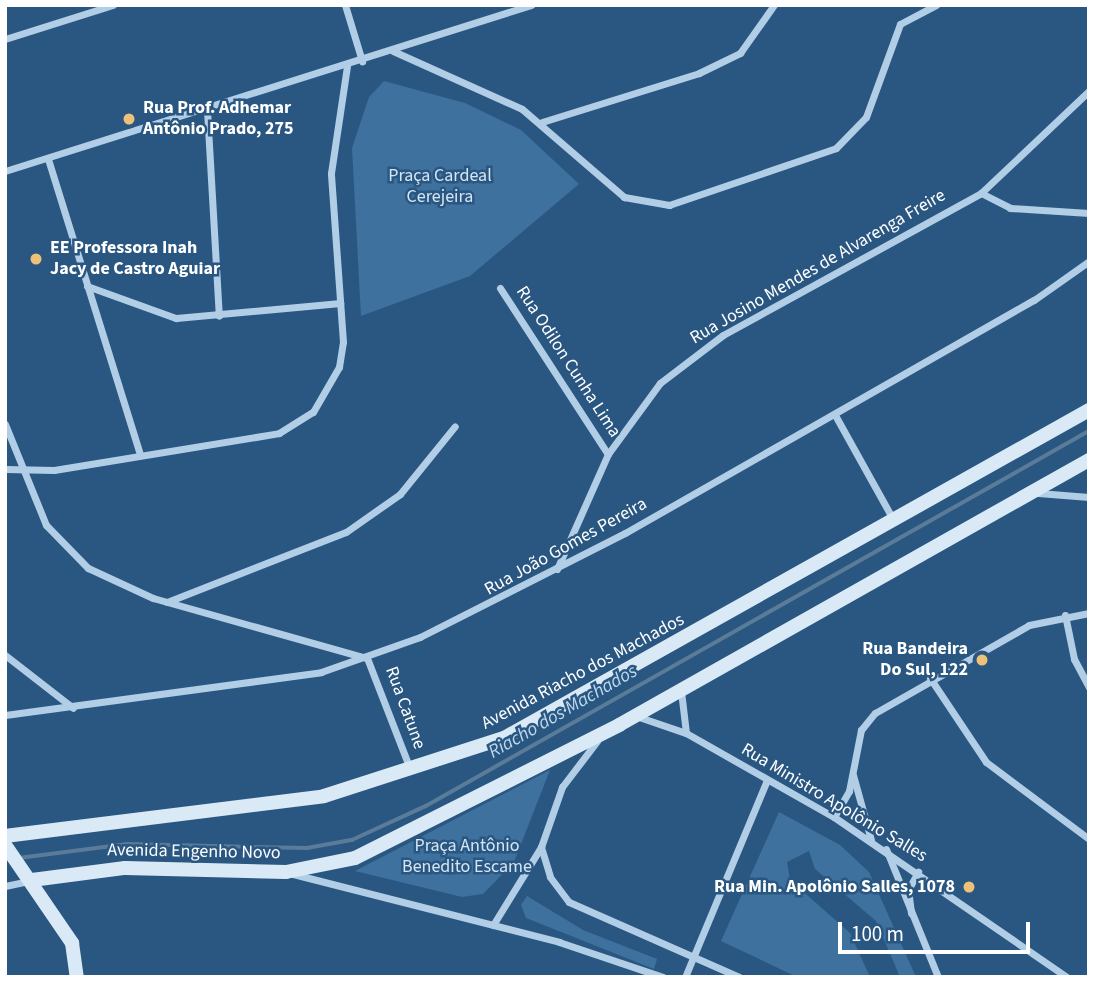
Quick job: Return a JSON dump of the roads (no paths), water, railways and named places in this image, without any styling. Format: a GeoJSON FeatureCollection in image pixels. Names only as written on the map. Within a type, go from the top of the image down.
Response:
{"type":"FeatureCollection","features":[{"type":"Feature","properties":{"kind":"street"},"geometry":{"type":"LineString","coordinates":[[5,39],[113,5]]}},
{"type":"Feature","properties":{"kind":"street"},"geometry":{"type":"LineString","coordinates":[[345,5],[362,61]]}},
{"type":"Feature","properties":{"kind":"street"},"geometry":{"type":"LineString","coordinates":[[5,172],[347,66],[531,5]]}},
{"type":"Feature","properties":{"kind":"street"},"geometry":{"type":"LineString","coordinates":[[542,122],[699,73],[740,53],[774,5]]}},
{"type":"Feature","properties":{"kind":"street"},"geometry":{"type":"LineString","coordinates":[[393,51],[542,122],[624,197],[643,204],[698,200],[836,148],[866,117],[900,24],[936,5]]}},
{"type":"Feature","properties":{"kind":"street"},"geometry":{"type":"LineString","coordinates":[[5,469],[21,471],[279,433],[302,423],[339,367],[340,303],[331,173],[347,66]]}},
{"type":"Feature","properties":{"kind":"street","name":"Rua Josino Mendes de Alvarenga Freire"},"geometry":{"type":"LineString","coordinates":[[557,570],[608,454],[660,383],[712,343],[981,193],[1089,91]]}},
{"type":"Feature","properties":{"kind":"street"},"geometry":{"type":"LineString","coordinates":[[207,110],[219,317]]}},
{"type":"Feature","properties":{"kind":"street"},"geometry":{"type":"LineString","coordinates":[[48,159],[139,453]]}},
{"type":"Feature","properties":{"kind":"street"},"geometry":{"type":"LineString","coordinates":[[981,193],[1021,210],[1089,213]]}},
{"type":"Feature","properties":{"kind":"street","name":"Rua João Gomes Pereira"},"geometry":{"type":"LineString","coordinates":[[5,715],[74,709],[295,677],[367,658],[495,604],[557,570],[835,415],[1089,261]]}},
{"type":"Feature","properties":{"kind":"street"},"geometry":{"type":"LineString","coordinates":[[87,286],[148,313],[219,317],[340,303]]}},
{"type":"Feature","properties":{"kind":"street","name":"Rua Odilon Cunha Lima"},"geometry":{"type":"LineString","coordinates":[[500,288],[608,454]]}},
{"type":"Feature","properties":{"kind":"street","name":"Avenida Riacho dos Machados"},"geometry":{"type":"LineString","coordinates":[[5,836],[202,816],[324,796],[411,771],[504,738],[1089,410]]}},
{"type":"Feature","properties":{"kind":"street"},"geometry":{"type":"LineString","coordinates":[[835,415],[893,520]]}},
{"type":"Feature","properties":{"kind":"street"},"geometry":{"type":"LineString","coordinates":[[5,424],[21,471],[62,546],[118,586],[367,658]]}},
{"type":"Feature","properties":{"kind":"street"},"geometry":{"type":"LineString","coordinates":[[167,602],[346,532],[400,494],[455,426]]}},
{"type":"Feature","properties":{"kind":"street"},"geometry":{"type":"LineString","coordinates":[[286,872],[327,867],[409,836],[681,691],[1027,492],[1089,460]]}},
{"type":"Feature","properties":{"kind":"street"},"geometry":{"type":"LineString","coordinates":[[1027,492],[1089,497]]}},
{"type":"Feature","properties":{"kind":"street"},"geometry":{"type":"LineString","coordinates":[[834,817],[852,774],[867,721],[930,678],[1029,625],[1065,615],[1089,613]]}},
{"type":"Feature","properties":{"kind":"street"},"geometry":{"type":"LineString","coordinates":[[1065,615],[1074,659],[1089,687]]}},
{"type":"Feature","properties":{"kind":"street"},"geometry":{"type":"LineString","coordinates":[[5,655],[74,709]]}},
{"type":"Feature","properties":{"kind":"street","name":"Rua Catune"},"geometry":{"type":"LineString","coordinates":[[367,658],[411,771]]}},
{"type":"Feature","properties":{"kind":"street"},"geometry":{"type":"LineString","coordinates":[[930,678],[986,762],[1089,839]]}},
{"type":"Feature","properties":{"kind":"street"},"geometry":{"type":"LineString","coordinates":[[681,691],[686,733]]}},
{"type":"Feature","properties":{"kind":"street","name":"Rua Ministro Apolônio Salles"},"geometry":{"type":"LineString","coordinates":[[635,716],[686,733],[834,817],[886,849],[1067,977]]}},
{"type":"Feature","properties":{"kind":"street"},"geometry":{"type":"LineString","coordinates":[[493,925],[541,847],[562,787],[603,734]]}},
{"type":"Feature","properties":{"kind":"street"},"geometry":{"type":"LineString","coordinates":[[852,774],[871,840]]}},
{"type":"Feature","properties":{"kind":"street"},"geometry":{"type":"LineString","coordinates":[[685,977],[691,956],[767,780]]}},
{"type":"Feature","properties":{"kind":"street"},"geometry":{"type":"LineString","coordinates":[[541,847],[550,877],[569,902],[739,977]]}},
{"type":"Feature","properties":{"kind":"street"},"geometry":{"type":"LineString","coordinates":[[8,849],[31,877],[72,943],[77,977]]}},
{"type":"Feature","properties":{"kind":"street"},"geometry":{"type":"LineString","coordinates":[[886,849],[912,924],[938,977]]}},
{"type":"Feature","properties":{"kind":"street","name":"Avenida Engenho Novo"},"geometry":{"type":"LineString","coordinates":[[5,886],[31,877],[125,868],[286,872],[493,925],[663,977]]}},
{"type":"Feature","properties":{"kind":"street"},"geometry":{"type":"LineString","coordinates":[[912,924],[908,890],[919,872]]}},
{"type":"Feature","properties":{"kind":"waterway","name":"Riacho dos Machados"},"geometry":{"type":"LineString","coordinates":[[19,858],[127,844],[307,848],[352,840],[426,806],[1089,431]]}},
{"type":"Feature","properties":{"kind":"place","name":"Rua Prof. Adhemar Antônio Prado, 275"},"geometry":{"type":"Point","coordinates":[129,119]}},
{"type":"Feature","properties":{"kind":"place","name":"EE Professora Inah Jacy de Castro Aguiar"},"geometry":{"type":"Point","coordinates":[36,259]}},
{"type":"Feature","properties":{"kind":"place","name":"Rua Bandeira Do Sul, 122"},"geometry":{"type":"Point","coordinates":[982,660]}},
{"type":"Feature","properties":{"kind":"place","name":"Rua Min. Apolônio Salles, 1078"},"geometry":{"type":"Point","coordinates":[969,887]}},
{"type":"Feature","properties":{"kind":"park label","name":"Praça Cardeal Cerejeira"},"geometry":{"type":"Point","coordinates":[440,187]}},
{"type":"Feature","properties":{"kind":"park label","name":"Praça Antônio Benedito Escame"},"geometry":{"type":"Point","coordinates":[467,857]}}]}
